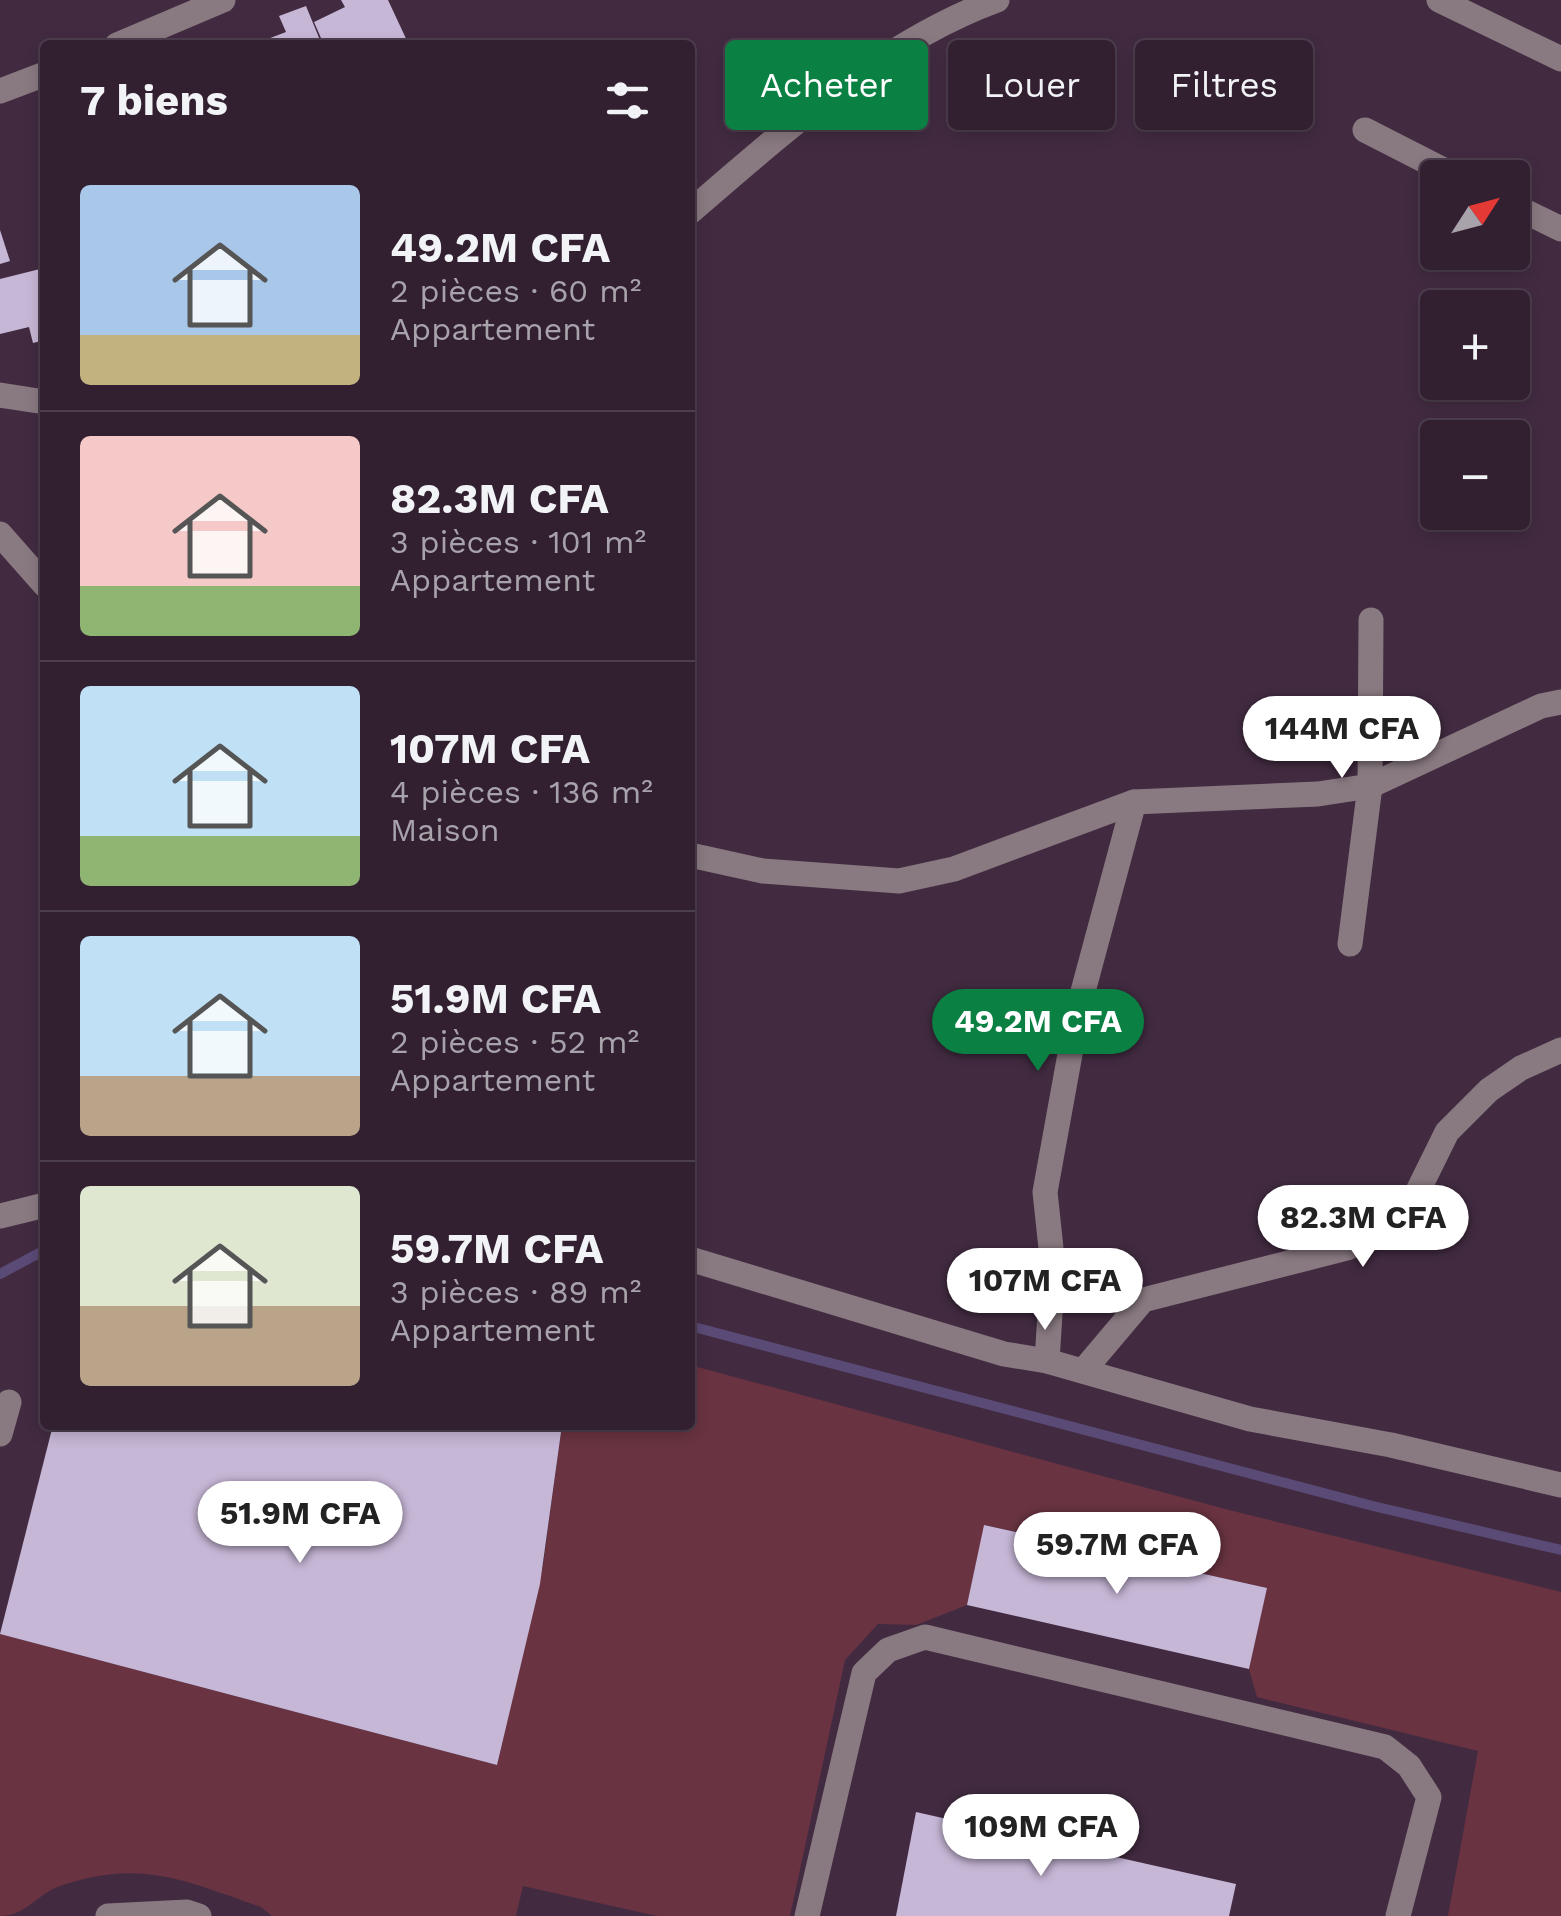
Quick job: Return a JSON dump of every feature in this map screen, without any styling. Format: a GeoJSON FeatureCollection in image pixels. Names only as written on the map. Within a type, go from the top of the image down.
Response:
{"type":"FeatureCollection","features":[{"type":"Feature","properties":{"kind":"street"},"geometry":{"type":"LineString","coordinates":[[129,40],[223,0]]}},
{"type":"Feature","properties":{"kind":"street"},"geometry":{"type":"LineString","coordinates":[[695,208],[778,136],[906,46],[998,0]]}},
{"type":"Feature","properties":{"kind":"street"},"geometry":{"type":"LineString","coordinates":[[1440,0],[1561,58]]}},
{"type":"Feature","properties":{"kind":"street"},"geometry":{"type":"LineString","coordinates":[[0,91],[40,76]]}},
{"type":"Feature","properties":{"kind":"street"},"geometry":{"type":"LineString","coordinates":[[1364,130],[1423,160]]}},
{"type":"Feature","properties":{"kind":"street"},"geometry":{"type":"LineString","coordinates":[[1530,213],[1561,229]]}},
{"type":"Feature","properties":{"kind":"street"},"geometry":{"type":"LineString","coordinates":[[0,395],[40,401]]}},
{"type":"Feature","properties":{"kind":"street"},"geometry":{"type":"LineString","coordinates":[[0,534],[40,580]]}},
{"type":"Feature","properties":{"kind":"street"},"geometry":{"type":"LineString","coordinates":[[1350,944],[1370,786],[1371,620]]}},
{"type":"Feature","properties":{"kind":"street"},"geometry":{"type":"LineString","coordinates":[[695,856],[798,875],[900,881],[954,870],[1134,802],[1318,794],[1370,786],[1541,706],[1561,702]]}},
{"type":"Feature","properties":{"kind":"street"},"geometry":{"type":"LineString","coordinates":[[1047,1361],[1053,1267],[1045,1192],[1078,1010],[1134,802]]}},
{"type":"Feature","properties":{"kind":"street"},"geometry":{"type":"LineString","coordinates":[[1083,1372],[1143,1300],[1347,1248],[1387,1228],[1410,1208],[1447,1132],[1489,1090],[1521,1068],[1561,1050]]}},
{"type":"Feature","properties":{"kind":"street"},"geometry":{"type":"LineString","coordinates":[[0,1216],[40,1206]]}},
{"type":"Feature","properties":{"kind":"street"},"geometry":{"type":"LineString","coordinates":[[695,1261],[1004,1354],[1047,1361],[1250,1419],[1392,1445],[1561,1486]]}},
{"type":"Feature","properties":{"kind":"street"},"geometry":{"type":"LineString","coordinates":[[0,1434],[9,1402]]}},
{"type":"Feature","properties":{"kind":"street"},"geometry":{"type":"LineString","coordinates":[[807,1916],[864,1673],[888,1650],[925,1637],[1385,1747],[1409,1766],[1428,1797],[1398,1916]]}},
{"type":"Feature","properties":{"kind":"street"},"geometry":{"type":"LineString","coordinates":[[108,1916],[187,1912],[199,1916]]}},
{"type":"Feature","properties":{"kind":"shaded area"},"geometry":{"type":"Polygon","coordinates":[[[695,1366],[1229,1510],[1561,1592],[1561,1916],[1448,1916],[1478,1751],[1257,1697],[1249,1669],[1267,1588],[985,1525],[967,1605],[916,1625],[878,1624],[845,1660],[790,1916],[657,1916],[523,1886],[516,1916],[272,1916],[261,1907],[209,1889],[139,1873],[89,1878],[60,1886],[24,1909],[0,1916],[0,1634],[497,1765],[543,1566],[561,1430],[695,1430],[695,1366]]]}},
{"type":"Feature","properties":{"kind":"building"},"geometry":{"type":"Polygon","coordinates":[[[341,0],[388,0],[407,40],[322,40],[314,22],[345,7],[341,0]]]}},
{"type":"Feature","properties":{"kind":"building"},"geometry":{"type":"Polygon","coordinates":[[[306,6],[320,40],[265,40],[286,32],[279,16],[306,6]]]}},
{"type":"Feature","properties":{"kind":"building"},"geometry":{"type":"Polygon","coordinates":[[[0,230],[10,261],[0,264],[0,230]]]}},
{"type":"Feature","properties":{"kind":"building"},"geometry":{"type":"Polygon","coordinates":[[[40,269],[40,341],[33,343],[29,327],[0,334],[0,279],[40,269]]]}},
{"type":"Feature","properties":{"kind":"building"},"geometry":{"type":"Polygon","coordinates":[[[52,1430],[561,1430],[540,1584],[497,1765],[0,1634],[52,1430]]]}},
{"type":"Feature","properties":{"kind":"building"},"geometry":{"type":"Polygon","coordinates":[[[984,1525],[1267,1588],[1249,1669],[967,1605],[984,1525]]]}},
{"type":"Feature","properties":{"kind":"building"},"geometry":{"type":"Polygon","coordinates":[[[916,1812],[1236,1884],[1229,1916],[896,1916],[916,1812]]]}},
{"type":"Feature","properties":{"kind":"waterway"},"geometry":{"type":"LineString","coordinates":[[0,1274],[40,1253]]}},
{"type":"Feature","properties":{"kind":"waterway"},"geometry":{"type":"LineString","coordinates":[[695,1327],[1373,1506],[1561,1550]]}}]}
